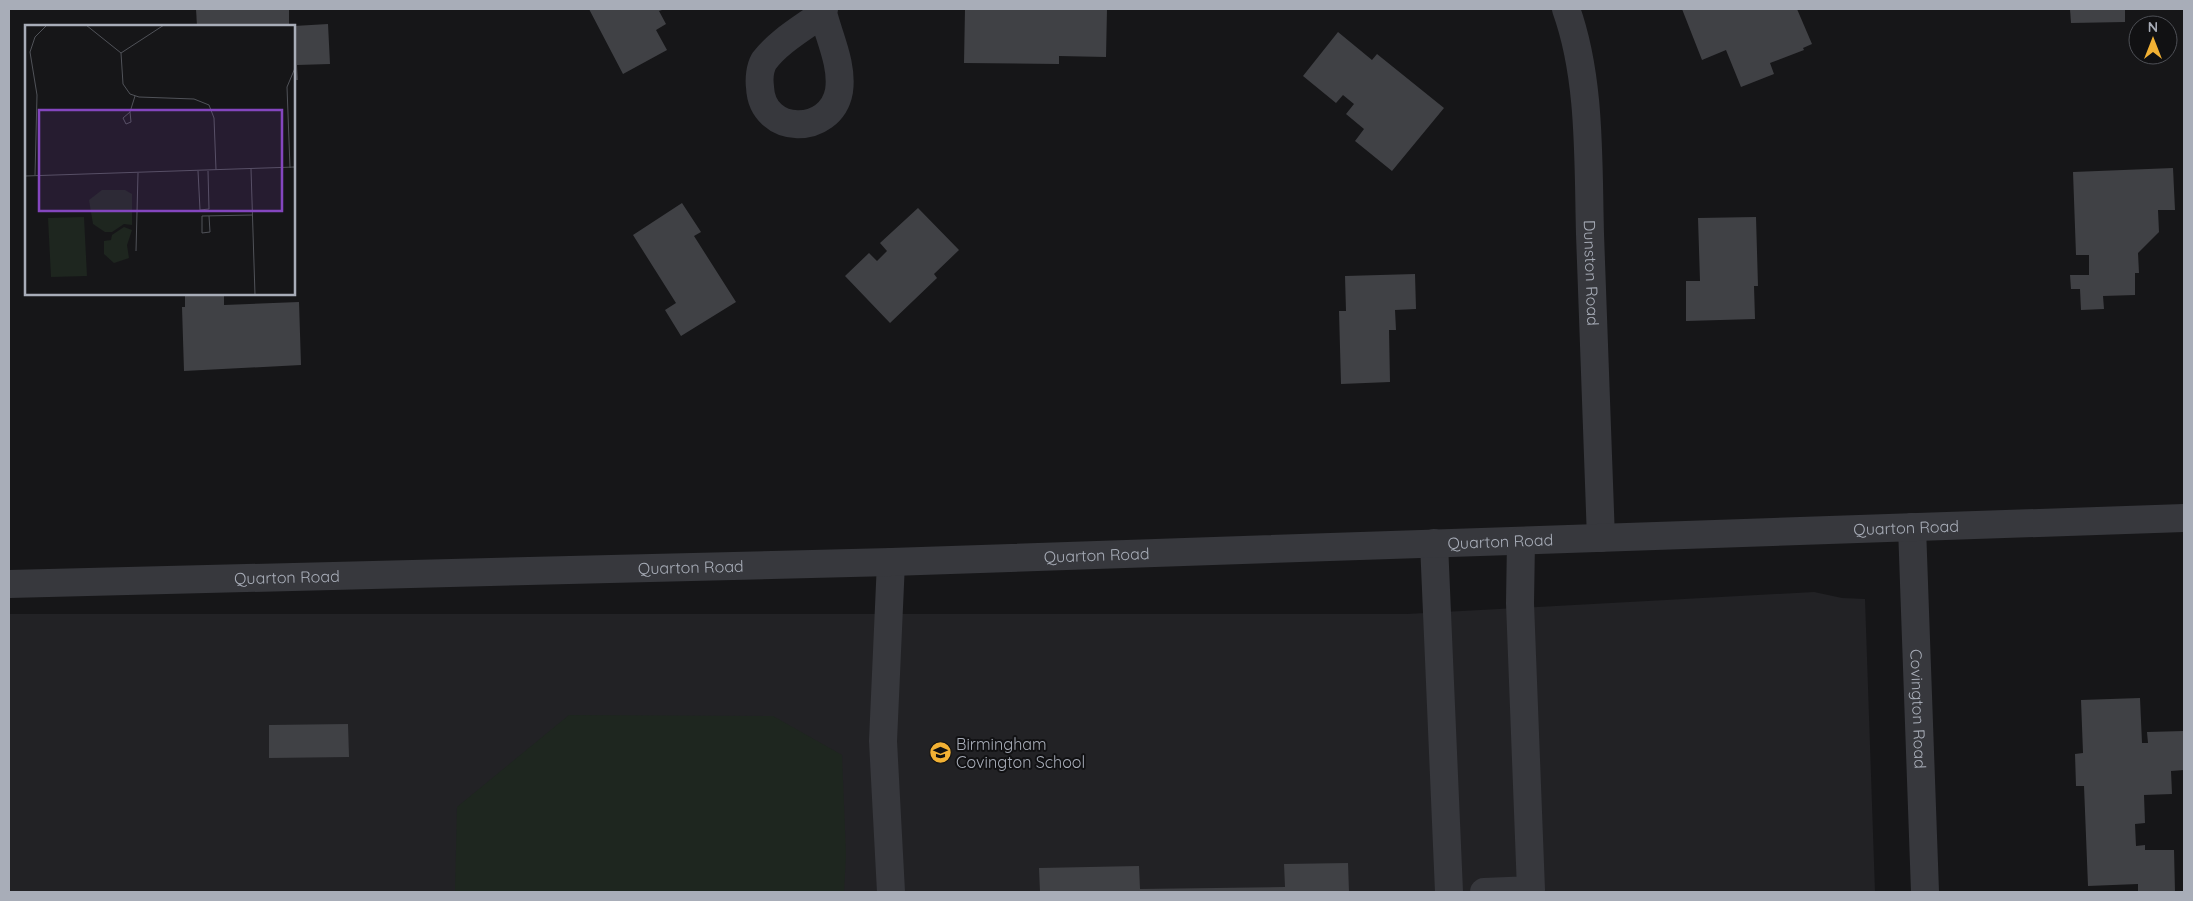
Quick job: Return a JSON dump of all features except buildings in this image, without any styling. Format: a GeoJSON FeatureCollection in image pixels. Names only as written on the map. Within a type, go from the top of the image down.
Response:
{"type":"FeatureCollection","features":[{"type":"Feature","properties":{"kind":"street","name":"Dunston Road"},"geometry":{"type":"LineString","coordinates":[[1566,9],[1572,26],[1580,72],[1588,156],[1600,538]]}},
{"type":"Feature","properties":{"kind":"street","name":"Quarton Road"},"geometry":{"type":"LineString","coordinates":[[9,584],[891,562],[2184,518]]}},
{"type":"Feature","properties":{"kind":"street","name":"Covington Road"},"geometry":{"type":"LineString","coordinates":[[1912,528],[1925,892]]}},
{"type":"Feature","properties":{"kind":"street"},"geometry":{"type":"LineString","coordinates":[[1484,892],[1531,890],[1520,603],[1521,541]]}},
{"type":"Feature","properties":{"kind":"street"},"geometry":{"type":"LineString","coordinates":[[1434,543],[1450,892]]}},
{"type":"Feature","properties":{"kind":"street"},"geometry":{"type":"LineString","coordinates":[[891,562],[884,741],[891,892]]}},
{"type":"Feature","properties":{"kind":"shaded area","name":"Birmingham Covington School"},"geometry":{"type":"Polygon","coordinates":[[[1814,592],[1842,598],[1865,599],[1875,892],[9,892],[9,614],[1407,614],[1814,592]]]}},
{"type":"Feature","properties":{"kind":"shaded area"},"geometry":{"type":"Polygon","coordinates":[[[569,715],[773,716],[842,755],[846,855],[844,892],[455,892],[457,807],[569,715]]]}},
{"type":"Feature","properties":{"kind":"place","name":"Birmingham Covington School"},"geometry":{"type":"Point","coordinates":[940,753]}}]}
